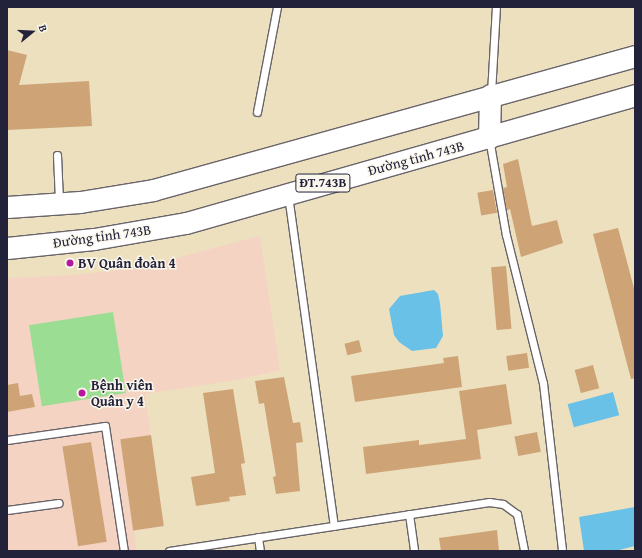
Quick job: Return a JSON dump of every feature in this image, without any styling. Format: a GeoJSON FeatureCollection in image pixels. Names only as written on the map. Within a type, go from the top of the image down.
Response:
{"type":"FeatureCollection","features":[{"type":"Feature","properties":{"kind":"main road","name":"ĐT.743B"},"geometry":{"type":"LineString","coordinates":[[7,207],[118,198],[153,190],[269,160],[490,95],[635,56]]}},
{"type":"Feature","properties":{"kind":"main road"},"geometry":{"type":"LineString","coordinates":[[489,138],[490,95]]}},
{"type":"Feature","properties":{"kind":"main road","name":"Đường tỉnh 743B"},"geometry":{"type":"LineString","coordinates":[[7,248],[94,239],[186,223],[288,193],[489,138],[635,95]]}},
{"type":"Feature","properties":{"kind":"lane"},"geometry":{"type":"LineString","coordinates":[[257,112],[277,7]]}},
{"type":"Feature","properties":{"kind":"lane"},"geometry":{"type":"LineString","coordinates":[[490,95],[496,7]]}},
{"type":"Feature","properties":{"kind":"lane"},"geometry":{"type":"LineString","coordinates":[[489,138],[506,235],[543,383],[562,551]]}},
{"type":"Feature","properties":{"kind":"lane"},"geometry":{"type":"LineString","coordinates":[[57,155],[60,203]]}},
{"type":"Feature","properties":{"kind":"lane"},"geometry":{"type":"LineString","coordinates":[[288,193],[334,526]]}},
{"type":"Feature","properties":{"kind":"lane"},"geometry":{"type":"LineString","coordinates":[[7,440],[105,426],[124,551]]}},
{"type":"Feature","properties":{"kind":"lane"},"geometry":{"type":"LineString","coordinates":[[170,551],[489,502],[503,504],[514,511],[520,519],[524,551]]}},
{"type":"Feature","properties":{"kind":"lane"},"geometry":{"type":"LineString","coordinates":[[7,510],[59,503]]}},
{"type":"Feature","properties":{"kind":"lane"},"geometry":{"type":"LineString","coordinates":[[408,514],[414,551]]}},
{"type":"Feature","properties":{"kind":"lane"},"geometry":{"type":"LineString","coordinates":[[258,537],[260,551]]}},
{"type":"Feature","properties":{"kind":"shaded area","name":"Bệnh viên Quân y 4"},"geometry":{"type":"Polygon","coordinates":[[[260,236],[280,370],[236,380],[145,394],[164,526],[134,531],[137,551],[7,551],[7,278],[75,275],[111,271],[157,263],[260,236]]]}},
{"type":"Feature","properties":{"kind":"green space"},"geometry":{"type":"Polygon","coordinates":[[[113,312],[126,393],[42,406],[29,325],[113,312]]]}},
{"type":"Feature","properties":{"kind":"water"},"geometry":{"type":"Polygon","coordinates":[[[434,290],[438,294],[440,303],[443,336],[436,348],[412,351],[399,342],[394,335],[389,309],[400,296],[434,290]]]}},
{"type":"Feature","properties":{"kind":"water"},"geometry":{"type":"Polygon","coordinates":[[[613,392],[619,415],[574,427],[568,404],[613,392]]]}},
{"type":"Feature","properties":{"kind":"water"},"geometry":{"type":"Polygon","coordinates":[[[635,507],[635,546],[615,551],[584,551],[579,517],[635,507]]]}},
{"type":"Feature","properties":{"kind":"building"},"geometry":{"type":"Polygon","coordinates":[[[7,50],[27,55],[19,85],[89,81],[92,126],[7,130],[7,50]]]}},
{"type":"Feature","properties":{"kind":"building"},"geometry":{"type":"Polygon","coordinates":[[[518,159],[532,226],[557,220],[563,243],[521,257],[510,209],[507,210],[503,188],[507,187],[503,164],[518,159]]]}},
{"type":"Feature","properties":{"kind":"building"},"geometry":{"type":"Polygon","coordinates":[[[493,190],[497,213],[481,215],[477,193],[493,190]]]}},
{"type":"Feature","properties":{"kind":"building"},"geometry":{"type":"Polygon","coordinates":[[[618,228],[635,292],[635,378],[631,379],[593,234],[618,228]]]}},
{"type":"Feature","properties":{"kind":"building"},"geometry":{"type":"Polygon","coordinates":[[[506,266],[511,329],[497,330],[491,267],[506,266]]]}},
{"type":"Feature","properties":{"kind":"building"},"geometry":{"type":"Polygon","coordinates":[[[359,340],[362,352],[347,355],[344,344],[359,340]]]}},
{"type":"Feature","properties":{"kind":"building"},"geometry":{"type":"Polygon","coordinates":[[[527,353],[529,368],[508,371],[506,356],[527,353]]]}},
{"type":"Feature","properties":{"kind":"building"},"geometry":{"type":"Polygon","coordinates":[[[458,356],[462,387],[355,402],[351,376],[444,363],[443,358],[458,356]]]}},
{"type":"Feature","properties":{"kind":"building"},"geometry":{"type":"Polygon","coordinates":[[[593,365],[599,388],[581,393],[575,370],[593,365]]]}},
{"type":"Feature","properties":{"kind":"building"},"geometry":{"type":"Polygon","coordinates":[[[284,377],[293,423],[300,422],[303,442],[296,443],[300,491],[276,494],[273,477],[276,476],[264,403],[259,404],[255,381],[284,377]]]}},
{"type":"Feature","properties":{"kind":"building"},"geometry":{"type":"Polygon","coordinates":[[[18,383],[20,396],[32,394],[35,407],[7,412],[7,385],[18,383]]]}},
{"type":"Feature","properties":{"kind":"building"},"geometry":{"type":"Polygon","coordinates":[[[506,384],[512,424],[477,430],[481,459],[366,474],[363,447],[419,440],[419,445],[466,439],[459,391],[506,384]]]}},
{"type":"Feature","properties":{"kind":"building"},"geometry":{"type":"Polygon","coordinates":[[[233,389],[245,463],[241,464],[246,495],[229,497],[230,501],[196,506],[191,477],[215,473],[203,393],[233,389]]]}},
{"type":"Feature","properties":{"kind":"building"},"geometry":{"type":"Polygon","coordinates":[[[537,432],[541,452],[518,456],[514,436],[537,432]]]}},
{"type":"Feature","properties":{"kind":"building"},"geometry":{"type":"Polygon","coordinates":[[[151,435],[164,526],[133,530],[120,439],[151,435]]]}},
{"type":"Feature","properties":{"kind":"building"},"geometry":{"type":"Polygon","coordinates":[[[91,442],[107,542],[78,546],[62,447],[91,442]]]}},
{"type":"Feature","properties":{"kind":"building"},"geometry":{"type":"Polygon","coordinates":[[[497,530],[499,551],[441,551],[439,538],[497,530]]]}},
{"type":"Feature","properties":{"kind":"place","name":"BV Quân đoàn 4"},"geometry":{"type":"Point","coordinates":[70,263]}},
{"type":"Feature","properties":{"kind":"place","name":"Bệnh viên Quân y 4"},"geometry":{"type":"Point","coordinates":[82,393]}}]}
